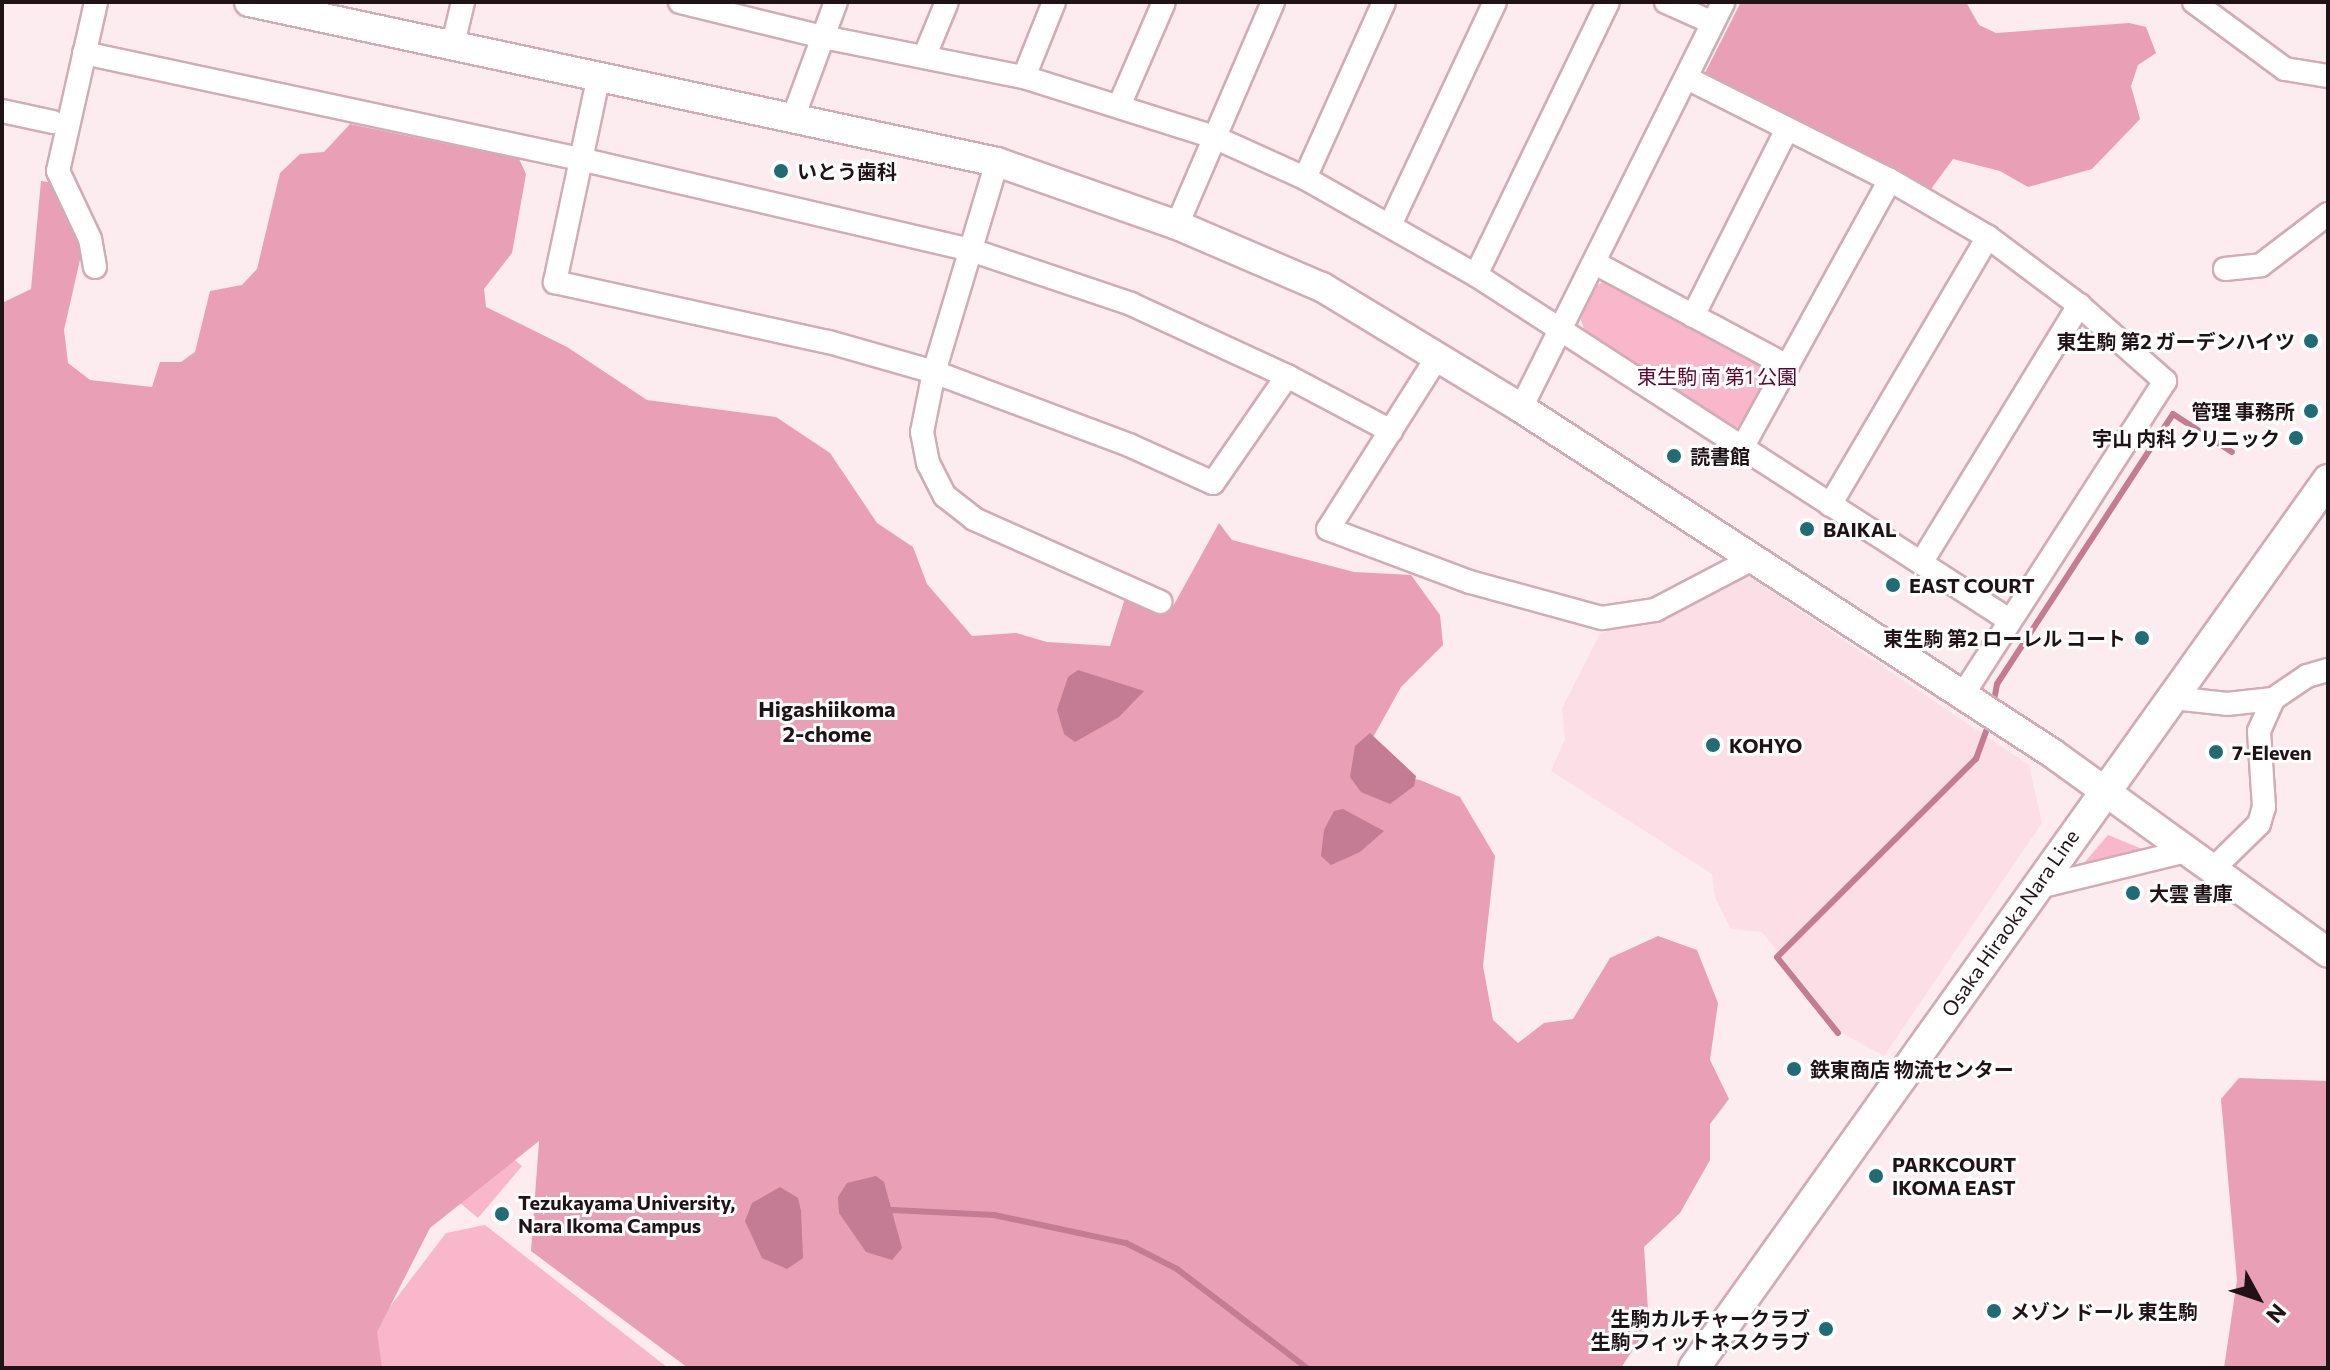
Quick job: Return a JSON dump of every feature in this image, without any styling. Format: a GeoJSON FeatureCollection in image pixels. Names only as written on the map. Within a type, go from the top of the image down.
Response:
{"type":"FeatureCollection","features":[{"type":"Feature","properties":{"kind":"main road","name":"Osaka Hiraoka Nara Line"},"geometry":{"type":"LineString","coordinates":[[1694,1368],[2039,887],[2077,824],[2109,791],[2328,480]]}},
{"type":"Feature","properties":{"kind":"street"},"geometry":{"type":"LineString","coordinates":[[95,267],[90,239],[58,171],[96,2]]}},
{"type":"Feature","properties":{"kind":"street"},"geometry":{"type":"LineString","coordinates":[[249,2],[997,162],[1177,225],[1322,287],[1521,408],[1963,694],[2109,791],[2328,953]]}},
{"type":"Feature","properties":{"kind":"street"},"geometry":{"type":"LineString","coordinates":[[453,44],[463,2]]}},
{"type":"Feature","properties":{"kind":"street"},"geometry":{"type":"LineString","coordinates":[[680,2],[823,37],[1024,77],[1214,137],[1305,178],[1391,223],[1476,275],[2009,620]]}},
{"type":"Feature","properties":{"kind":"street"},"geometry":{"type":"LineString","coordinates":[[793,118],[836,2]]}},
{"type":"Feature","properties":{"kind":"street"},"geometry":{"type":"LineString","coordinates":[[925,55],[947,2]]}},
{"type":"Feature","properties":{"kind":"street"},"geometry":{"type":"LineString","coordinates":[[1024,77],[1054,2]]}},
{"type":"Feature","properties":{"kind":"street"},"geometry":{"type":"LineString","coordinates":[[1119,106],[1164,2]]}},
{"type":"Feature","properties":{"kind":"street"},"geometry":{"type":"LineString","coordinates":[[1177,225],[1273,2]]}},
{"type":"Feature","properties":{"kind":"street"},"geometry":{"type":"LineString","coordinates":[[1305,178],[1384,2]]}},
{"type":"Feature","properties":{"kind":"street"},"geometry":{"type":"LineString","coordinates":[[1391,223],[1495,2]]}},
{"type":"Feature","properties":{"kind":"street"},"geometry":{"type":"LineString","coordinates":[[1476,275],[1608,2]]}},
{"type":"Feature","properties":{"kind":"street"},"geometry":{"type":"LineString","coordinates":[[1666,2],[1713,23]]}},
{"type":"Feature","properties":{"kind":"street"},"geometry":{"type":"LineString","coordinates":[[1521,408],[1723,2]]}},
{"type":"Feature","properties":{"kind":"street"},"geometry":{"type":"LineString","coordinates":[[2194,2],[2285,69],[2328,76]]}},
{"type":"Feature","properties":{"kind":"street"},"geometry":{"type":"LineString","coordinates":[[84,53],[580,159],[971,250],[1131,304],[1287,376],[1391,431]]}},
{"type":"Feature","properties":{"kind":"street"},"geometry":{"type":"LineString","coordinates":[[599,75],[555,282],[829,342],[934,372],[1129,445],[1213,483],[1287,376]]}},
{"type":"Feature","properties":{"kind":"street"},"geometry":{"type":"LineString","coordinates":[[1687,78],[1890,180],[1988,237],[2079,305],[2165,381],[1963,694]]}},
{"type":"Feature","properties":{"kind":"street"},"geometry":{"type":"LineString","coordinates":[[2,111],[53,122]]}},
{"type":"Feature","properties":{"kind":"street"},"geometry":{"type":"LineString","coordinates":[[1693,316],[1787,129]]}},
{"type":"Feature","properties":{"kind":"street"},"geometry":{"type":"LineString","coordinates":[[997,162],[934,372],[922,432],[928,463],[945,496],[974,519],[1160,602]]}},
{"type":"Feature","properties":{"kind":"street"},"geometry":{"type":"LineString","coordinates":[[1742,448],[1890,180]]}},
{"type":"Feature","properties":{"kind":"street"},"geometry":{"type":"LineString","coordinates":[[2225,269],[2261,265],[2328,214]]}},
{"type":"Feature","properties":{"kind":"street"},"geometry":{"type":"LineString","coordinates":[[1830,505],[1988,237]]}},
{"type":"Feature","properties":{"kind":"street"},"geometry":{"type":"LineString","coordinates":[[1595,263],[1787,366]]}},
{"type":"Feature","properties":{"kind":"street"},"geometry":{"type":"LineString","coordinates":[[1921,563],[2079,305]]}},
{"type":"Feature","properties":{"kind":"street"},"geometry":{"type":"LineString","coordinates":[[1438,356],[1328,529],[1470,582],[1602,618],[1655,610],[1754,558]]}},
{"type":"Feature","properties":{"kind":"street"},"geometry":{"type":"LineString","coordinates":[[2173,698],[2227,704],[2273,699],[2307,676],[2328,670]]}},
{"type":"Feature","properties":{"kind":"street"},"geometry":{"type":"LineString","coordinates":[[2213,869],[2259,824],[2264,807],[2259,731],[2273,699]]}},
{"type":"Feature","properties":{"kind":"street"},"geometry":{"type":"LineString","coordinates":[[2039,887],[2187,851]]}},
{"type":"Feature","properties":{"kind":"shaded area"},"geometry":{"type":"Polygon","coordinates":[[[1741,2],[1966,2],[1979,25],[1996,33],[2129,23],[2146,27],[2156,53],[2138,65],[2131,86],[2140,119],[2092,169],[2028,187],[2000,171],[1953,159],[1931,189],[1705,73],[1741,2]]]}},
{"type":"Feature","properties":{"kind":"shaded area"},"geometry":{"type":"Polygon","coordinates":[[[350,124],[519,159],[526,174],[512,253],[484,289],[486,307],[567,347],[647,400],[776,417],[830,453],[877,523],[913,547],[927,584],[972,636],[1016,633],[1047,642],[1110,646],[1126,595],[1171,610],[1219,523],[1232,540],[1354,572],[1411,575],[1440,615],[1443,645],[1401,687],[1356,768],[1420,780],[1460,797],[1495,856],[1483,966],[1493,1020],[1518,1043],[1544,1023],[1573,1019],[1610,958],[1658,936],[1697,950],[1718,1003],[1710,1060],[1729,1099],[1710,1124],[1710,1160],[1680,1213],[1644,1247],[1649,1325],[1621,1368],[688,1368],[531,1251],[539,1141],[430,1228],[377,1332],[382,1368],[2,1368],[2,303],[31,289],[41,181],[55,183],[82,251],[64,330],[68,363],[90,380],[152,387],[160,362],[181,362],[195,352],[210,291],[242,285],[257,269],[280,173],[300,154],[324,152],[350,124]]]}},
{"type":"Feature","properties":{"kind":"shaded area"},"geometry":{"type":"Polygon","coordinates":[[[1744,573],[2029,765],[2042,823],[1884,1056],[1842,1033],[1762,932],[1731,929],[1715,897],[1712,874],[1551,771],[1565,739],[1562,708],[1600,634],[1744,573]]]}},
{"type":"Feature","properties":{"kind":"shaded area"},"geometry":{"type":"Polygon","coordinates":[[[1078,670],[1144,691],[1119,717],[1075,742],[1064,734],[1057,710],[1068,677],[1078,670]]]}},
{"type":"Feature","properties":{"kind":"shaded area"},"geometry":{"type":"Polygon","coordinates":[[[1370,733],[1416,776],[1414,786],[1390,804],[1361,792],[1350,777],[1355,746],[1370,733]]]}},
{"type":"Feature","properties":{"kind":"shaded area"},"geometry":{"type":"Polygon","coordinates":[[[1343,809],[1384,831],[1360,852],[1331,865],[1321,856],[1324,830],[1334,811],[1343,809]]]}},
{"type":"Feature","properties":{"kind":"shaded area"},"geometry":{"type":"Polygon","coordinates":[[[2239,1078],[2328,1081],[2328,1368],[2224,1368],[2237,1280],[2221,1099],[2239,1078]]]}},
{"type":"Feature","properties":{"kind":"shaded area"},"geometry":{"type":"Polygon","coordinates":[[[876,1176],[884,1182],[902,1248],[892,1260],[866,1252],[839,1213],[838,1197],[847,1183],[876,1176]]]}},
{"type":"Feature","properties":{"kind":"shaded area"},"geometry":{"type":"Polygon","coordinates":[[[780,1187],[798,1198],[801,1211],[803,1258],[787,1269],[762,1258],[745,1221],[752,1203],[780,1187]]]}},
{"type":"Feature","properties":{"kind":"green space","name":"東生駒 南 第1 公園"},"geometry":{"type":"Polygon","coordinates":[[[1607,280],[1768,365],[1772,377],[1745,426],[1733,428],[1585,332],[1580,317],[1597,285],[1607,280]]]}},
{"type":"Feature","properties":{"kind":"green space"},"geometry":{"type":"Polygon","coordinates":[[[2108,835],[2142,849],[2151,855],[2079,869],[2108,835]]]}},
{"type":"Feature","properties":{"kind":"green space"},"geometry":{"type":"Polygon","coordinates":[[[474,1128],[522,1166],[478,1218],[448,1193],[474,1128]]]}},
{"type":"Feature","properties":{"kind":"green space"},"geometry":{"type":"Polygon","coordinates":[[[485,1225],[668,1368],[377,1368],[369,1334],[446,1233],[485,1225]]]}},
{"type":"Feature","properties":{"kind":"waterway"},"geometry":{"type":"LineString","coordinates":[[1993,705],[1997,684],[2173,414],[2232,452]]}},
{"type":"Feature","properties":{"kind":"waterway"},"geometry":{"type":"LineString","coordinates":[[1838,1033],[1777,957],[1976,759],[1989,723]]}},
{"type":"Feature","properties":{"kind":"waterway"},"geometry":{"type":"LineString","coordinates":[[892,1210],[994,1215],[1126,1243],[1177,1269],[1307,1368]]}},
{"type":"Feature","properties":{"kind":"place","name":"いとう歯科"},"geometry":{"type":"Point","coordinates":[781,171]}},
{"type":"Feature","properties":{"kind":"place","name":"東生駒 第2 ガーデンハイツ"},"geometry":{"type":"Point","coordinates":[2311,341]}},
{"type":"Feature","properties":{"kind":"place","name":"管理 事務所"},"geometry":{"type":"Point","coordinates":[2311,411]}},
{"type":"Feature","properties":{"kind":"place","name":"宇山 内科 クリニック"},"geometry":{"type":"Point","coordinates":[2296,438]}},
{"type":"Feature","properties":{"kind":"place","name":"読書館"},"geometry":{"type":"Point","coordinates":[1674,456]}},
{"type":"Feature","properties":{"kind":"place","name":"BAIKAL"},"geometry":{"type":"Point","coordinates":[1807,529]}},
{"type":"Feature","properties":{"kind":"place","name":"EAST COURT"},"geometry":{"type":"Point","coordinates":[1893,585]}},
{"type":"Feature","properties":{"kind":"place","name":"東生駒 第2 ローレル コート"},"geometry":{"type":"Point","coordinates":[2142,638]}},
{"type":"Feature","properties":{"kind":"place","name":"KOHYO"},"geometry":{"type":"Point","coordinates":[1713,745]}},
{"type":"Feature","properties":{"kind":"place","name":"7-Eleven"},"geometry":{"type":"Point","coordinates":[2216,752]}},
{"type":"Feature","properties":{"kind":"place","name":"大雲 書庫"},"geometry":{"type":"Point","coordinates":[2133,893]}},
{"type":"Feature","properties":{"kind":"place","name":"鉄東商店 物流センター"},"geometry":{"type":"Point","coordinates":[1794,1069]}},
{"type":"Feature","properties":{"kind":"place","name":"PARKCOURT IKOMA EAST"},"geometry":{"type":"Point","coordinates":[1876,1176]}},
{"type":"Feature","properties":{"kind":"place","name":"Tezukayama University, Nara Ikoma Campus"},"geometry":{"type":"Point","coordinates":[502,1214]}},
{"type":"Feature","properties":{"kind":"place","name":"メゾン ドール 東生駒"},"geometry":{"type":"Point","coordinates":[1994,1311]}},
{"type":"Feature","properties":{"kind":"place","name":"生駒カルチャークラブ 生駒フィットネスクラブ"},"geometry":{"type":"Point","coordinates":[1826,1329]}},
{"type":"Feature","properties":{"kind":"district","name":"Higashiikoma 2-chome"},"geometry":{"type":"Point","coordinates":[827,720]}}]}
